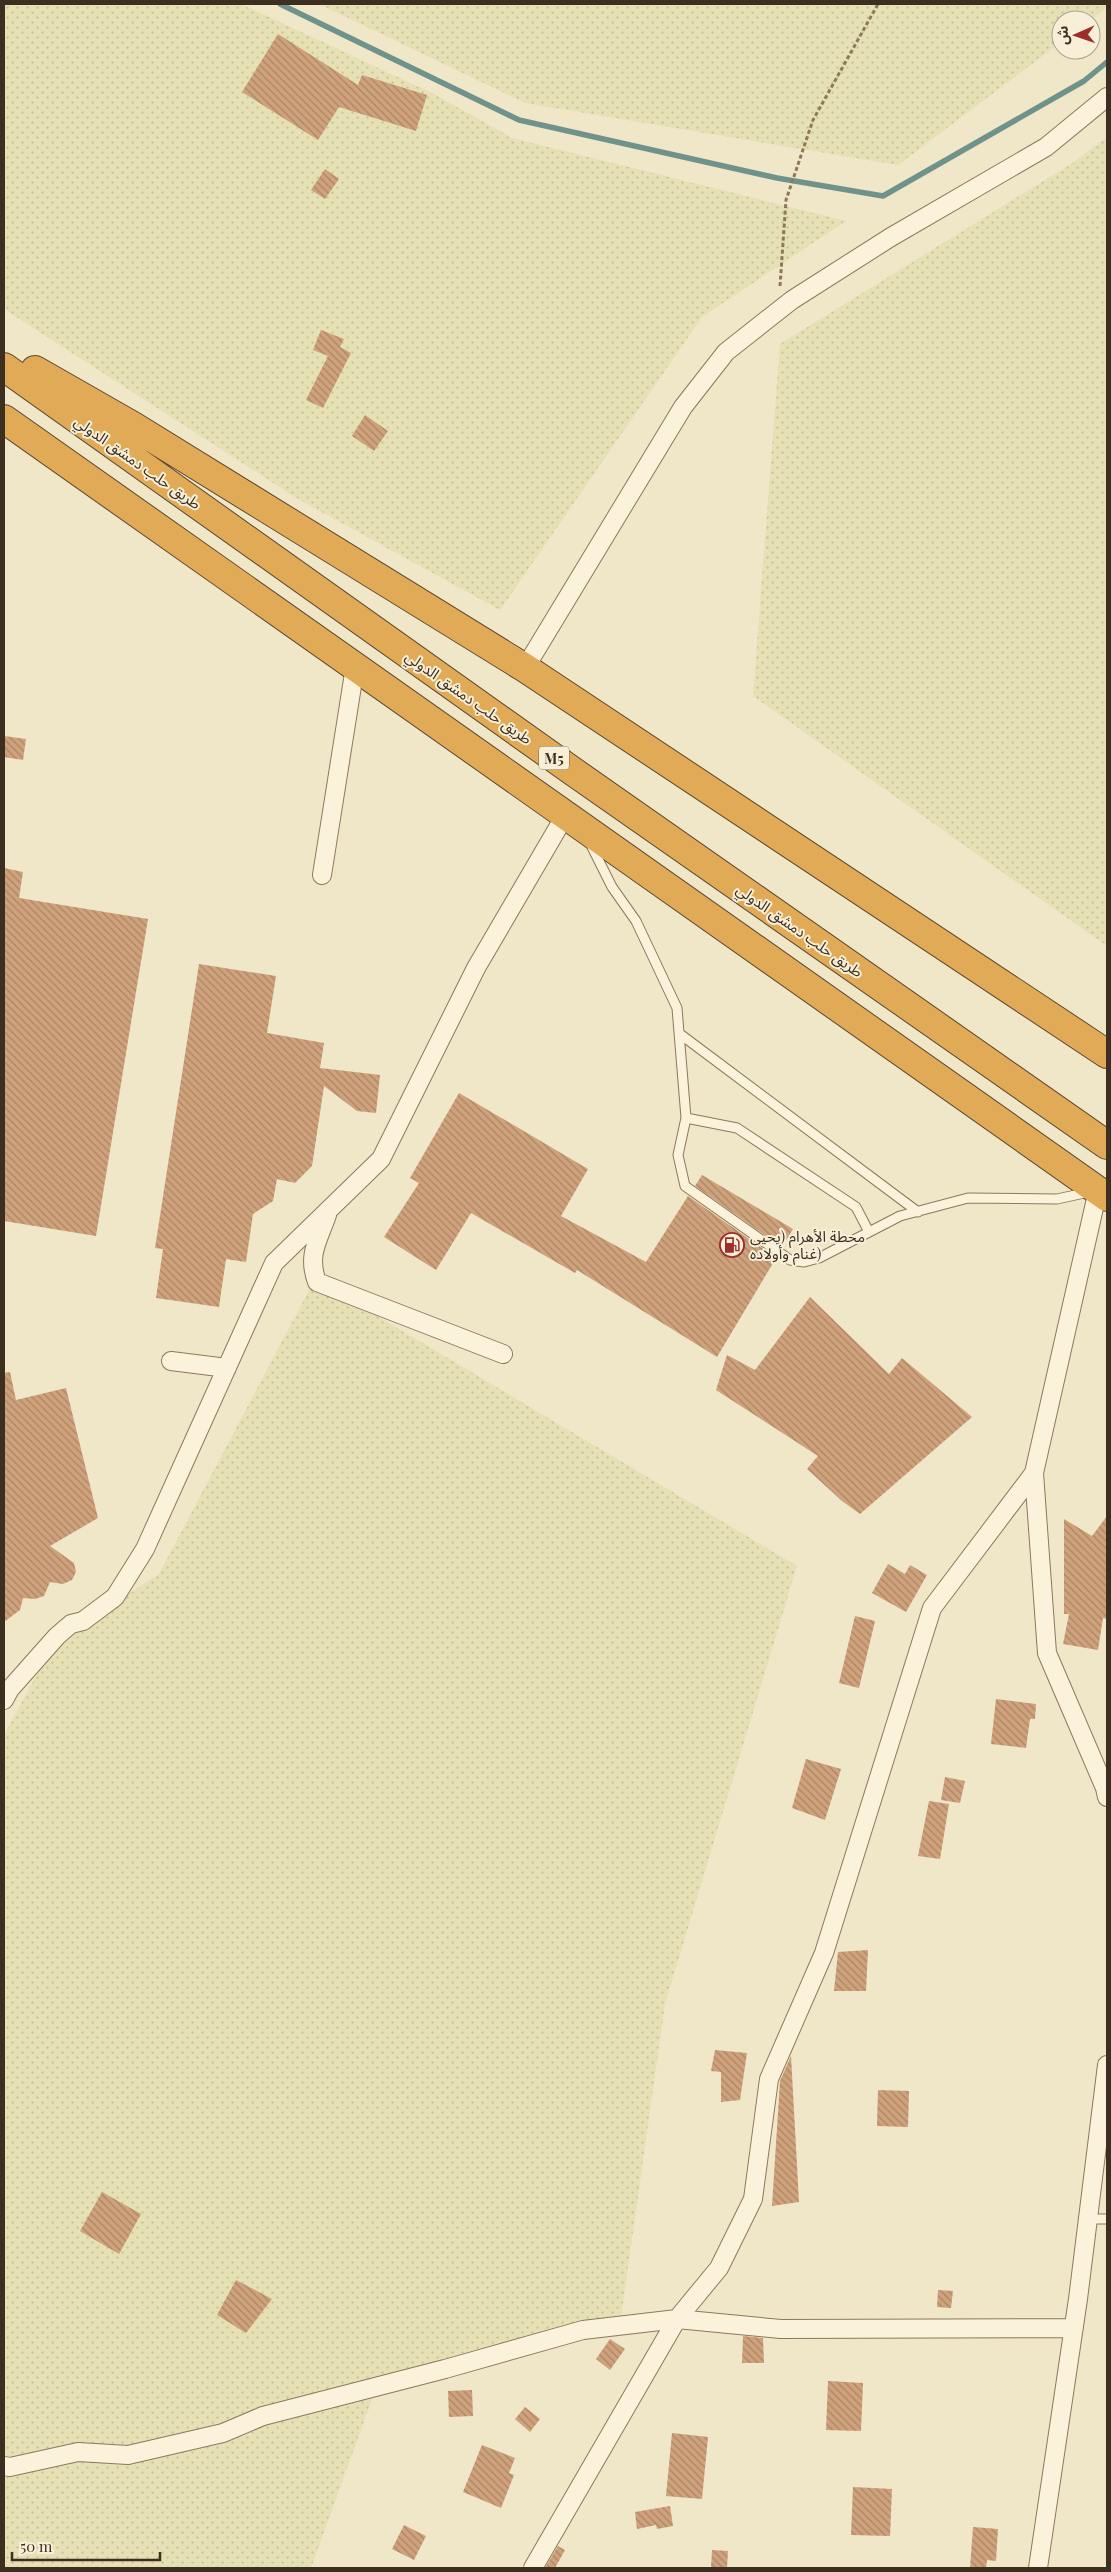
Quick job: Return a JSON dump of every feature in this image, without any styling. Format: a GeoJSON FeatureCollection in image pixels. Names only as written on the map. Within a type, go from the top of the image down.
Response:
{"type":"FeatureCollection","features":[{"type":"Feature","properties":{"kind":"highway"},"geometry":{"type":"LineString","coordinates":[[4,352],[133,426],[525,668],[1107,1054]]}},
{"type":"Feature","properties":{"kind":"highway","name":"طريق حلب دمشق الدولي"},"geometry":{"type":"LineString","coordinates":[[4,367],[571,770],[1107,1145]]}},
{"type":"Feature","properties":{"kind":"highway","name":"M5"},"geometry":{"type":"LineString","coordinates":[[4,419],[1103,1194]]}},
{"type":"Feature","properties":{"kind":"street"},"geometry":{"type":"LineString","coordinates":[[525,668],[683,408],[726,352],[778,311],[891,237],[1046,147],[1107,97]]}},
{"type":"Feature","properties":{"kind":"street"},"geometry":{"type":"LineString","coordinates":[[322,875],[355,667]]}},
{"type":"Feature","properties":{"kind":"street"},"geometry":{"type":"LineString","coordinates":[[6,1693],[71,1624],[83,1621],[115,1598],[145,1549],[274,1263],[381,1159],[476,968],[573,820]]}},
{"type":"Feature","properties":{"kind":"street"},"geometry":{"type":"LineString","coordinates":[[1103,1194],[1034,1473],[1047,1653],[1106,1788],[1107,1797]]}},
{"type":"Feature","properties":{"kind":"street"},"geometry":{"type":"LineString","coordinates":[[330,1210],[314,1251],[311,1267],[317,1282],[503,1354]]}},
{"type":"Feature","properties":{"kind":"street"},"geometry":{"type":"LineString","coordinates":[[171,1361],[227,1368]]}},
{"type":"Feature","properties":{"kind":"street"},"geometry":{"type":"LineString","coordinates":[[533,2568],[677,2319],[719,2268],[753,2199],[768,2080],[824,1953],[932,1608],[1034,1473]]}},
{"type":"Feature","properties":{"kind":"street"},"geometry":{"type":"LineString","coordinates":[[1038,2568],[1074,2328],[1107,2065]]}},
{"type":"Feature","properties":{"kind":"street"},"geometry":{"type":"LineString","coordinates":[[4,2466],[10,2467],[78,2452],[128,2455],[222,2433],[263,2416],[436,2372],[583,2330],[677,2319],[781,2329],[1074,2328]]}},
{"type":"Feature","properties":{"kind":"lane"},"geometry":{"type":"LineString","coordinates":[[573,820],[612,887],[636,921],[658,962],[677,1008],[686,1118],[678,1155],[685,1186],[790,1260],[804,1262],[819,1258],[900,1216],[968,1198],[1057,1199],[1103,1194]]}},
{"type":"Feature","properties":{"kind":"lane"},"geometry":{"type":"LineString","coordinates":[[680,1034],[918,1212]]}},
{"type":"Feature","properties":{"kind":"lane"},"geometry":{"type":"LineString","coordinates":[[686,1118],[737,1128],[856,1207],[869,1232]]}},
{"type":"Feature","properties":{"kind":"lane"},"geometry":{"type":"LineString","coordinates":[[1088,2219],[1107,2219]]}},
{"type":"Feature","properties":{"kind":"path"},"geometry":{"type":"LineString","coordinates":[[778,311],[786,200],[813,120],[878,4]]}},
{"type":"Feature","properties":{"kind":"shaded area"},"geometry":{"type":"Polygon","coordinates":[[[4,4],[241,4],[434,94],[512,138],[846,221],[702,317],[500,610],[298,499],[4,309],[4,4]]]}},
{"type":"Feature","properties":{"kind":"shaded area"},"geometry":{"type":"Polygon","coordinates":[[[319,4],[1107,4],[1107,7],[1101,12],[1101,10],[1051,10],[1051,50],[898,165],[525,103],[319,4]]]}},
{"type":"Feature","properties":{"kind":"shaded area"},"geometry":{"type":"Polygon","coordinates":[[[1107,137],[1107,946],[753,696],[780,344],[1071,164],[1107,137]]]}},
{"type":"Feature","properties":{"kind":"shaded area"},"geometry":{"type":"Polygon","coordinates":[[[315,1279],[797,1566],[665,2004],[619,2331],[375,2391],[311,2568],[4,2568],[4,1735],[54,1643],[159,1574],[315,1279]]]}},
{"type":"Feature","properties":{"kind":"building"},"geometry":{"type":"Polygon","coordinates":[[[278,34],[358,85],[362,75],[427,95],[416,131],[339,107],[318,140],[242,92],[278,34]]]}},
{"type":"Feature","properties":{"kind":"building"},"geometry":{"type":"Polygon","coordinates":[[[325,169],[339,179],[325,199],[311,190],[325,169]]]}},
{"type":"Feature","properties":{"kind":"building"},"geometry":{"type":"Polygon","coordinates":[[[321,330],[344,339],[340,347],[351,353],[323,408],[306,400],[328,356],[313,350],[321,330]]]}},
{"type":"Feature","properties":{"kind":"building"},"geometry":{"type":"Polygon","coordinates":[[[365,415],[388,431],[374,451],[352,436],[365,415]]]}},
{"type":"Feature","properties":{"kind":"building"},"geometry":{"type":"Polygon","coordinates":[[[4,736],[26,739],[23,760],[4,757],[4,736]]]}},
{"type":"Feature","properties":{"kind":"building"},"geometry":{"type":"Polygon","coordinates":[[[4,868],[23,872],[19,898],[148,919],[96,1236],[4,1221],[4,868]]]}},
{"type":"Feature","properties":{"kind":"building"},"geometry":{"type":"Polygon","coordinates":[[[199,964],[276,976],[267,1033],[324,1043],[320,1068],[380,1075],[376,1113],[357,1111],[324,1086],[312,1166],[295,1183],[277,1179],[273,1201],[253,1214],[246,1262],[226,1259],[219,1307],[156,1298],[163,1249],[155,1248],[199,964]]]}},
{"type":"Feature","properties":{"kind":"building"},"geometry":{"type":"Polygon","coordinates":[[[459,1093],[588,1169],[561,1216],[646,1262],[688,1196],[776,1258],[717,1357],[577,1270],[575,1273],[471,1213],[436,1270],[384,1237],[419,1183],[410,1178],[459,1093]]]}},
{"type":"Feature","properties":{"kind":"building"},"geometry":{"type":"Polygon","coordinates":[[[702,1175],[793,1229],[782,1247],[695,1186],[702,1175]]]}},
{"type":"Feature","properties":{"kind":"building"},"geometry":{"type":"Polygon","coordinates":[[[810,1297],[889,1374],[902,1358],[972,1417],[860,1514],[842,1501],[807,1469],[818,1456],[716,1390],[727,1355],[755,1370],[810,1297]]]}},
{"type":"Feature","properties":{"kind":"building"},"geometry":{"type":"Polygon","coordinates":[[[10,1372],[16,1400],[66,1388],[98,1518],[50,1546],[74,1563],[76,1572],[72,1580],[63,1584],[50,1582],[44,1596],[35,1599],[23,1598],[20,1610],[4,1622],[4,1373],[10,1372]]]}},
{"type":"Feature","properties":{"kind":"building"},"geometry":{"type":"Polygon","coordinates":[[[1107,1516],[1107,1619],[1103,1618],[1098,1650],[1063,1644],[1069,1614],[1064,1614],[1064,1519],[1092,1536],[1107,1516]]]}},
{"type":"Feature","properties":{"kind":"building"},"geometry":{"type":"Polygon","coordinates":[[[888,1564],[905,1574],[910,1565],[927,1575],[906,1612],[872,1593],[888,1564]]]}},
{"type":"Feature","properties":{"kind":"building"},"geometry":{"type":"Polygon","coordinates":[[[855,1616],[875,1621],[859,1688],[839,1683],[855,1616]]]}},
{"type":"Feature","properties":{"kind":"building"},"geometry":{"type":"Polygon","coordinates":[[[996,1699],[1036,1704],[1035,1719],[1030,1719],[1026,1748],[991,1744],[996,1699]]]}},
{"type":"Feature","properties":{"kind":"building"},"geometry":{"type":"Polygon","coordinates":[[[806,1759],[841,1769],[825,1820],[792,1808],[806,1759]]]}},
{"type":"Feature","properties":{"kind":"building"},"geometry":{"type":"Polygon","coordinates":[[[945,1777],[965,1781],[960,1803],[941,1800],[945,1777]]]}},
{"type":"Feature","properties":{"kind":"building"},"geometry":{"type":"Polygon","coordinates":[[[929,1801],[949,1804],[940,1859],[918,1856],[929,1801]]]}},
{"type":"Feature","properties":{"kind":"building"},"geometry":{"type":"Polygon","coordinates":[[[868,1950],[866,1991],[834,1991],[838,1952],[868,1950]]]}},
{"type":"Feature","properties":{"kind":"building"},"geometry":{"type":"Polygon","coordinates":[[[715,2050],[747,2053],[740,2100],[721,2102],[721,2072],[711,2071],[715,2050]]]}},
{"type":"Feature","properties":{"kind":"building"},"geometry":{"type":"Polygon","coordinates":[[[791,2056],[799,2202],[772,2206],[780,2081],[791,2056]]]}},
{"type":"Feature","properties":{"kind":"building"},"geometry":{"type":"Polygon","coordinates":[[[878,2090],[909,2091],[908,2127],[877,2126],[878,2090]]]}},
{"type":"Feature","properties":{"kind":"building"},"geometry":{"type":"Polygon","coordinates":[[[102,2192],[141,2214],[119,2254],[80,2231],[102,2192]]]}},
{"type":"Feature","properties":{"kind":"building"},"geometry":{"type":"Polygon","coordinates":[[[236,2280],[272,2299],[246,2333],[217,2315],[236,2280]]]}},
{"type":"Feature","properties":{"kind":"building"},"geometry":{"type":"Polygon","coordinates":[[[938,2290],[953,2291],[951,2308],[937,2307],[938,2290]]]}},
{"type":"Feature","properties":{"kind":"building"},"geometry":{"type":"Polygon","coordinates":[[[743,2336],[763,2338],[764,2363],[742,2363],[743,2336]]]}},
{"type":"Feature","properties":{"kind":"building"},"geometry":{"type":"Polygon","coordinates":[[[610,2339],[625,2349],[610,2370],[596,2359],[610,2339]]]}},
{"type":"Feature","properties":{"kind":"building"},"geometry":{"type":"Polygon","coordinates":[[[828,2381],[863,2383],[861,2431],[826,2430],[828,2381]]]}},
{"type":"Feature","properties":{"kind":"building"},"geometry":{"type":"Polygon","coordinates":[[[472,2390],[473,2416],[449,2417],[448,2391],[472,2390]]]}},
{"type":"Feature","properties":{"kind":"building"},"geometry":{"type":"Polygon","coordinates":[[[525,2407],[540,2419],[530,2432],[515,2419],[525,2407]]]}},
{"type":"Feature","properties":{"kind":"building"},"geometry":{"type":"Polygon","coordinates":[[[672,2433],[708,2437],[702,2499],[666,2496],[672,2433]]]}},
{"type":"Feature","properties":{"kind":"building"},"geometry":{"type":"Polygon","coordinates":[[[482,2445],[515,2458],[509,2473],[514,2475],[501,2508],[463,2492],[482,2445]]]}},
{"type":"Feature","properties":{"kind":"building"},"geometry":{"type":"Polygon","coordinates":[[[853,2487],[892,2489],[890,2536],[851,2535],[853,2487]]]}},
{"type":"Feature","properties":{"kind":"building"},"geometry":{"type":"Polygon","coordinates":[[[670,2506],[673,2526],[657,2529],[656,2525],[637,2529],[635,2512],[670,2506]]]}},
{"type":"Feature","properties":{"kind":"building"},"geometry":{"type":"Polygon","coordinates":[[[404,2525],[426,2536],[414,2560],[392,2549],[404,2525]]]}},
{"type":"Feature","properties":{"kind":"building"},"geometry":{"type":"Polygon","coordinates":[[[973,2527],[998,2529],[996,2561],[987,2560],[986,2568],[970,2568],[973,2527]]]}},
{"type":"Feature","properties":{"kind":"building"},"geometry":{"type":"Polygon","coordinates":[[[558,2546],[565,2550],[555,2568],[545,2568],[558,2546]]]}},
{"type":"Feature","properties":{"kind":"building"},"geometry":{"type":"Polygon","coordinates":[[[712,2550],[728,2551],[727,2568],[711,2567],[712,2550]]]}},
{"type":"Feature","properties":{"kind":"waterway"},"geometry":{"type":"LineString","coordinates":[[280,4],[519,120],[777,178],[883,196],[1084,81],[1107,62]]}},
{"type":"Feature","properties":{"kind":"place","name":"محطة الأهرام (يحيى غنام وأولاده)"},"geometry":{"type":"Point","coordinates":[732,1245]}}]}
